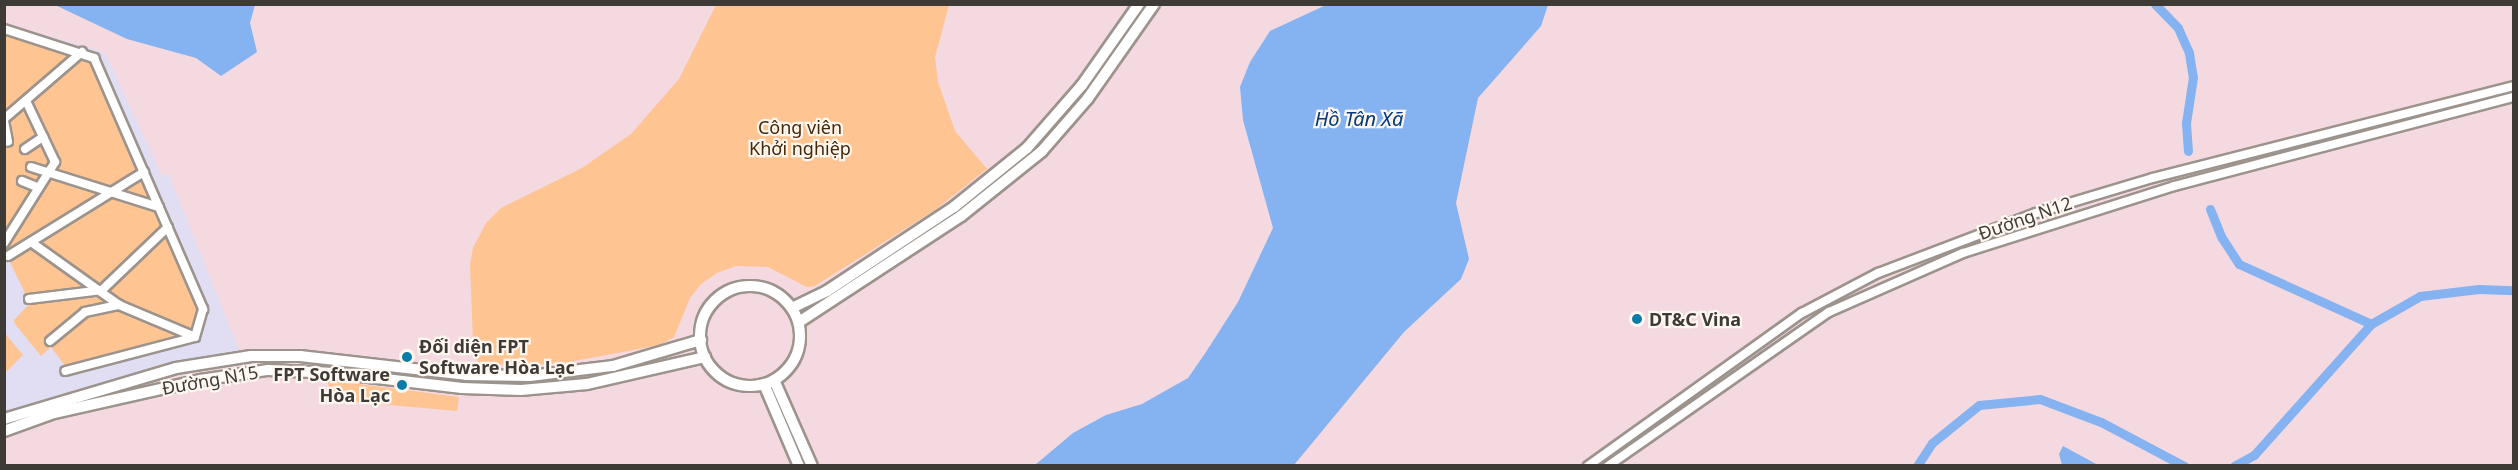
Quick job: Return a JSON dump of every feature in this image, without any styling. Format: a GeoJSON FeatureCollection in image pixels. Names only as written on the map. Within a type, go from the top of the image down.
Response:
{"type":"FeatureCollection","features":[{"type":"Feature","properties":{"kind":"street"},"geometry":{"type":"LineString","coordinates":[[792,308],[827,291],[985,184],[1055,119],[1139,4]]}},
{"type":"Feature","properties":{"kind":"street"},"geometry":{"type":"LineString","coordinates":[[799,322],[961,216],[1042,151],[1088,98],[1154,4]]}},
{"type":"Feature","properties":{"kind":"street"},"geometry":{"type":"LineString","coordinates":[[4,29],[82,52],[98,65],[203,309],[195,337]]}},
{"type":"Feature","properties":{"kind":"street"},"geometry":{"type":"LineString","coordinates":[[1109,47],[1119,54]]}},
{"type":"Feature","properties":{"kind":"street"},"geometry":{"type":"LineString","coordinates":[[9,142],[4,120],[82,52]]}},
{"type":"Feature","properties":{"kind":"street","name":"Đường N12"},"geometry":{"type":"LineString","coordinates":[[1588,465],[1802,313],[1878,273],[2036,213],[2153,178],[2514,86]]}},
{"type":"Feature","properties":{"kind":"street","name":"Đường N12"},"geometry":{"type":"LineString","coordinates":[[1608,465],[1618,463],[1828,312],[1963,253],[2174,186],[2514,97]]}},
{"type":"Feature","properties":{"kind":"street"},"geometry":{"type":"LineString","coordinates":[[4,243],[55,162],[26,101]]}},
{"type":"Feature","properties":{"kind":"street"},"geometry":{"type":"LineString","coordinates":[[25,149],[43,137]]}},
{"type":"Feature","properties":{"kind":"street"},"geometry":{"type":"LineString","coordinates":[[31,167],[159,207]]}},
{"type":"Feature","properties":{"kind":"street"},"geometry":{"type":"LineString","coordinates":[[8,256],[144,172]]}},
{"type":"Feature","properties":{"kind":"street"},"geometry":{"type":"LineString","coordinates":[[22,181],[39,188]]}},
{"type":"Feature","properties":{"kind":"street"},"geometry":{"type":"LineString","coordinates":[[29,299],[98,290],[168,227]]}},
{"type":"Feature","properties":{"kind":"street"},"geometry":{"type":"LineString","coordinates":[[32,242],[119,305],[195,337]]}},
{"type":"Feature","properties":{"kind":"street"},"geometry":{"type":"LineString","coordinates":[[766,288],[792,308],[799,322],[797,353],[790,367],[769,382],[732,382],[719,374],[705,357],[701,339],[706,312],[732,289],[766,288]]}},
{"type":"Feature","properties":{"kind":"street"},"geometry":{"type":"LineString","coordinates":[[50,341],[85,312],[119,305]]}},
{"type":"Feature","properties":{"kind":"street"},"geometry":{"type":"LineString","coordinates":[[65,371],[195,337]]}},
{"type":"Feature","properties":{"kind":"street","name":"Đường N15"},"geometry":{"type":"LineString","coordinates":[[4,419],[176,368],[251,356],[300,356],[466,375],[530,376],[613,366],[701,339]]}},
{"type":"Feature","properties":{"kind":"street","name":"Đường N15"},"geometry":{"type":"LineString","coordinates":[[4,431],[65,411],[200,380],[268,370],[334,372],[462,388],[521,390],[587,384],[705,357]]}},
{"type":"Feature","properties":{"kind":"street"},"geometry":{"type":"LineString","coordinates":[[769,382],[799,465]]}},
{"type":"Feature","properties":{"kind":"street"},"geometry":{"type":"LineString","coordinates":[[769,382],[812,465]]}},
{"type":"Feature","properties":{"kind":"street"},"geometry":{"type":"LineString","coordinates":[[1611,449],[1618,463]]}},
{"type":"Feature","properties":{"kind":"shaded area"},"geometry":{"type":"Polygon","coordinates":[[[5,5],[2513,5],[2513,465],[5,465],[5,5]]]}},
{"type":"Feature","properties":{"kind":"shaded area"},"geometry":{"type":"Polygon","coordinates":[[[4,23],[103,52],[162,175],[169,175],[240,352],[184,361],[5,411],[4,23]]]}},
{"type":"Feature","properties":{"kind":"green space","name":"Công viên Khởi nghiệp"},"geometry":{"type":"Polygon","coordinates":[[[716,5],[949,5],[935,57],[938,82],[955,131],[987,169],[935,210],[815,286],[807,287],[768,267],[736,266],[717,273],[701,284],[690,298],[674,337],[660,345],[569,362],[520,366],[478,363],[473,341],[470,264],[473,248],[486,223],[501,208],[582,168],[631,134],[679,79],[716,5]]]}},
{"type":"Feature","properties":{"kind":"green space"},"geometry":{"type":"Polygon","coordinates":[[[5,32],[92,61],[197,302],[200,316],[193,334],[66,367],[51,347],[41,356],[15,324],[14,320],[30,303],[5,252],[5,32]]]}},
{"type":"Feature","properties":{"kind":"green space"},"geometry":{"type":"Polygon","coordinates":[[[4,332],[23,355],[5,373],[4,373],[4,332]]]}},
{"type":"Feature","properties":{"kind":"green space"},"geometry":{"type":"Polygon","coordinates":[[[327,380],[459,397],[457,411],[345,401],[331,395],[327,380]]]}},
{"type":"Feature","properties":{"kind":"water"},"geometry":{"type":"Polygon","coordinates":[[[55,5],[255,5],[250,23],[257,52],[221,76],[196,58],[127,39],[55,5]]]}},
{"type":"Feature","properties":{"kind":"water","name":"Hồ Tân Xã"},"geometry":{"type":"Polygon","coordinates":[[[1326,5],[1548,5],[1541,26],[1478,98],[1456,203],[1469,259],[1461,279],[1404,332],[1294,465],[1035,465],[1073,433],[1106,415],[1142,404],[1188,378],[1238,302],[1273,228],[1243,120],[1240,87],[1250,62],[1270,31],[1326,5]]]}},
{"type":"Feature","properties":{"kind":"water"},"geometry":{"type":"Polygon","coordinates":[[[2063,446],[2098,465],[2062,465],[2059,454],[2063,446]]]}},
{"type":"Feature","properties":{"kind":"waterway"},"geometry":{"type":"LineString","coordinates":[[2155,4],[2178,28],[2189,53],[2193,77],[2186,123],[2188,151]]}},
{"type":"Feature","properties":{"kind":"waterway"},"geometry":{"type":"LineString","coordinates":[[2210,209],[2222,238],[2239,264],[2371,324]]}},
{"type":"Feature","properties":{"kind":"waterway"},"geometry":{"type":"LineString","coordinates":[[2234,466],[2254,455],[2371,324],[2420,296],[2479,289],[2514,290]]}},
{"type":"Feature","properties":{"kind":"waterway"},"geometry":{"type":"LineString","coordinates":[[1917,466],[1932,443],[1979,405],[2040,399],[2101,422],[2184,466]]}},
{"type":"Feature","properties":{"kind":"place","name":"DT&C Vina"},"geometry":{"type":"Point","coordinates":[1637,319]}},
{"type":"Feature","properties":{"kind":"place","name":"Đối diện FPT Software Hòa Lạc"},"geometry":{"type":"Point","coordinates":[407,357]}},
{"type":"Feature","properties":{"kind":"place","name":"FPT Software Hòa Lạc"},"geometry":{"type":"Point","coordinates":[402,385]}}]}
